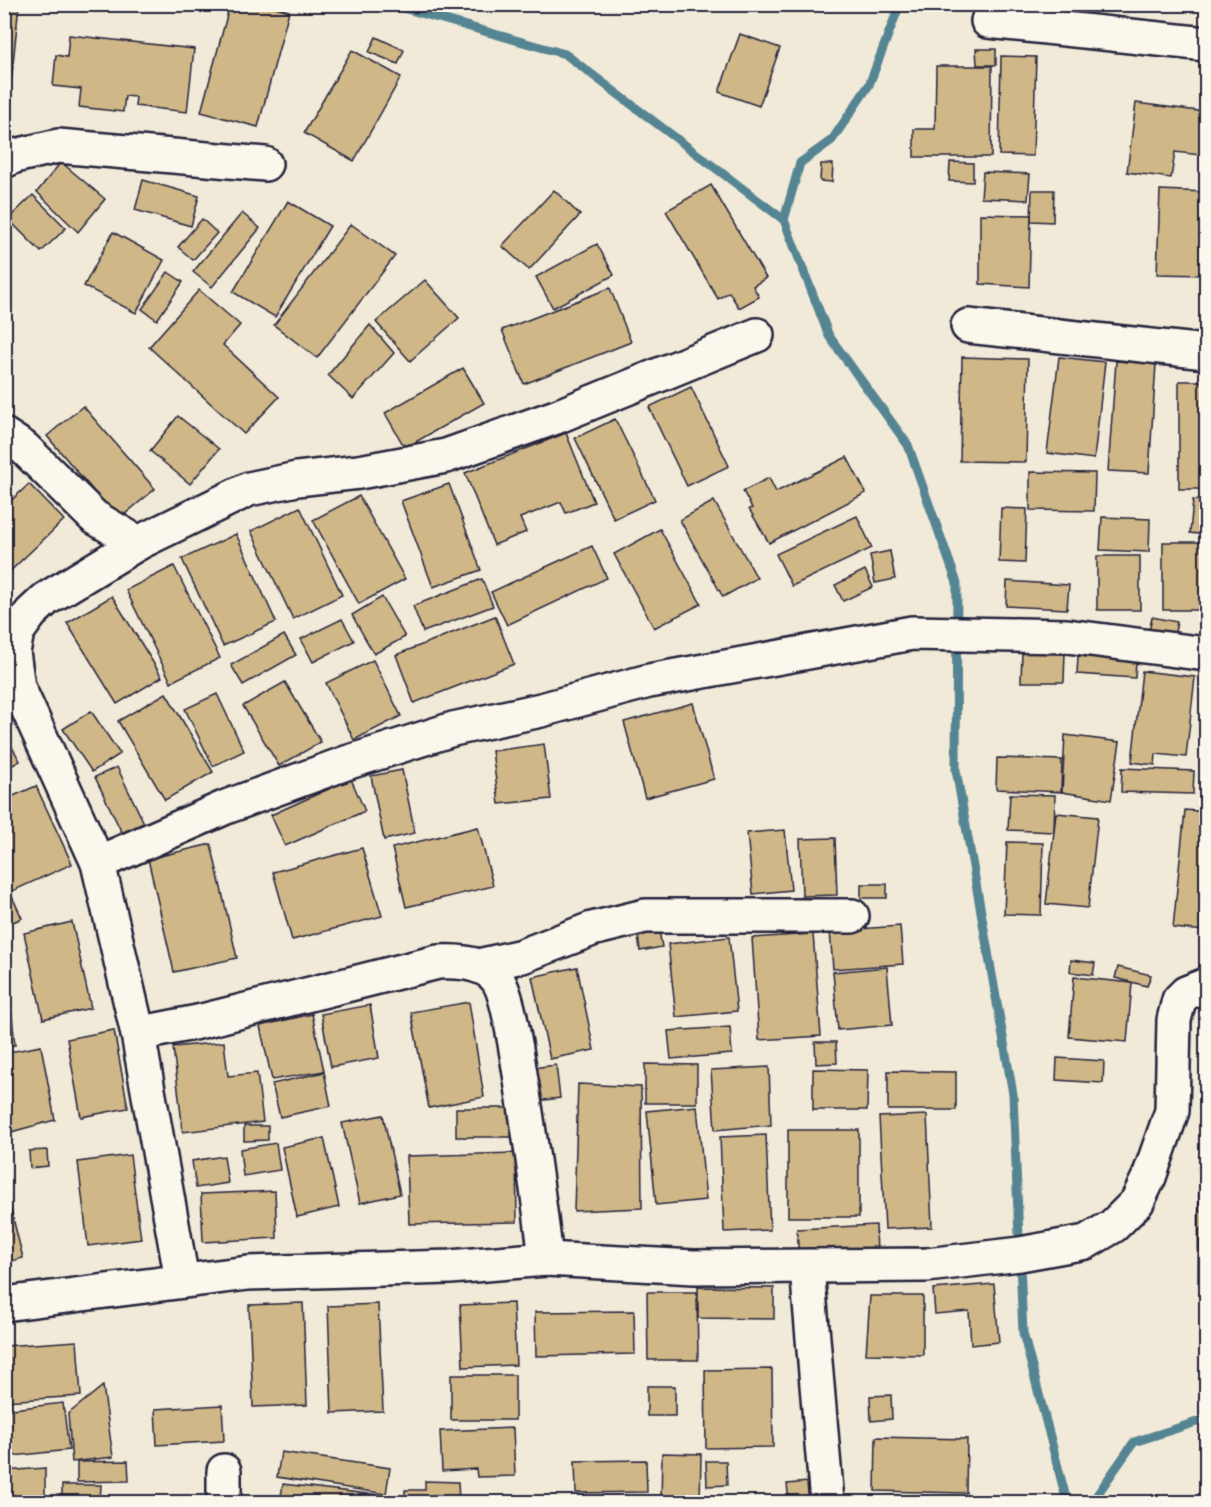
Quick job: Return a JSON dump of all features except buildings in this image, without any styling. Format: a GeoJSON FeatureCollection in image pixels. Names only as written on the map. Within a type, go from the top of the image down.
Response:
{"type":"FeatureCollection","features":[{"type":"Feature","properties":{"kind":"street"},"geometry":{"type":"LineString","coordinates":[[988,21],[1206,44]]}},
{"type":"Feature","properties":{"kind":"street"},"geometry":{"type":"LineString","coordinates":[[4,161],[15,156],[58,146],[265,164]]}},
{"type":"Feature","properties":{"kind":"street"},"geometry":{"type":"LineString","coordinates":[[968,326],[1206,352]]}},
{"type":"Feature","properties":{"kind":"street"},"geometry":{"type":"LineString","coordinates":[[182,1280],[138,1034],[98,863],[18,687],[13,652],[17,632],[31,613],[46,599],[138,543],[249,489],[297,479],[359,472],[446,456],[489,442],[757,335]]}},
{"type":"Feature","properties":{"kind":"street"},"geometry":{"type":"LineString","coordinates":[[4,435],[24,448],[94,518],[138,543]]}},
{"type":"Feature","properties":{"kind":"street"},"geometry":{"type":"LineString","coordinates":[[88,574],[94,518]]}},
{"type":"Feature","properties":{"kind":"street"},"geometry":{"type":"LineString","coordinates":[[98,863],[226,807],[346,763],[453,729],[541,710],[649,681],[912,633],[1067,636],[1206,654]]}},
{"type":"Feature","properties":{"kind":"street"},"geometry":{"type":"LineString","coordinates":[[478,966],[522,956],[592,929],[645,916],[852,916]]}},
{"type":"Feature","properties":{"kind":"street"},"geometry":{"type":"LineString","coordinates":[[138,1034],[221,1017],[438,962],[457,961],[478,966],[498,980],[511,1023],[533,1153],[546,1259]]}},
{"type":"Feature","properties":{"kind":"street"},"geometry":{"type":"LineString","coordinates":[[4,1304],[248,1273],[450,1267],[546,1259],[694,1267],[807,1268],[927,1265],[1020,1254],[1086,1242],[1113,1226],[1137,1202],[1172,1111],[1174,1020],[1179,1000],[1186,993],[1206,985]]}},
{"type":"Feature","properties":{"kind":"street"},"geometry":{"type":"LineString","coordinates":[[807,1268],[827,1503]]}},
{"type":"Feature","properties":{"kind":"waterway"},"geometry":{"type":"LineString","coordinates":[[389,4],[565,54],[784,220]]}},
{"type":"Feature","properties":{"kind":"waterway"},"geometry":{"type":"LineString","coordinates":[[900,4],[869,85],[832,140],[800,163],[784,220],[829,336],[908,445],[957,583],[956,770],[1013,1094],[1023,1333],[1067,1502]]}},
{"type":"Feature","properties":{"kind":"waterway"},"geometry":{"type":"LineString","coordinates":[[1092,1502],[1134,1442],[1206,1419]]}}]}
